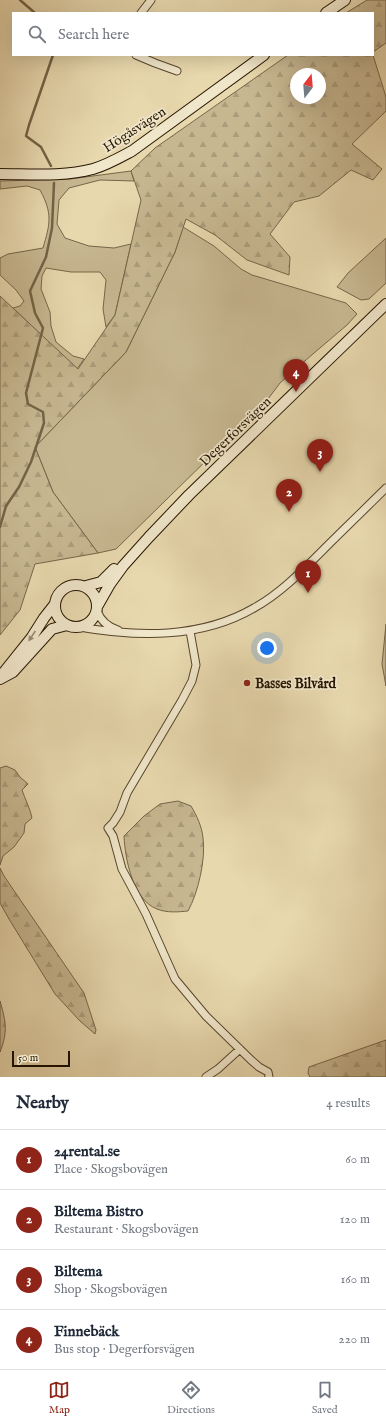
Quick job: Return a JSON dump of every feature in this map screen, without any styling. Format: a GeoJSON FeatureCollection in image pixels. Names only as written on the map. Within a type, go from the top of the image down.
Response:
{"type":"FeatureCollection","features":[{"type":"Feature","properties":{"kind":"main road"},"geometry":{"type":"LineString","coordinates":[[327,12],[345,0]]}},
{"type":"Feature","properties":{"kind":"main road","name":"Högåsvägen"},"geometry":{"type":"LineString","coordinates":[[0,174],[77,172],[92,169],[119,159],[263,56]]}},
{"type":"Feature","properties":{"kind":"main road","name":"Degerforsvägen"},"geometry":{"type":"LineString","coordinates":[[97,608],[110,584],[123,566],[189,495],[386,304]]}},
{"type":"Feature","properties":{"kind":"main road","name":"Degerforsvägen"},"geometry":{"type":"LineString","coordinates":[[86,586],[101,582],[106,578],[145,533],[189,495]]}},
{"type":"Feature","properties":{"kind":"main road"},"geometry":{"type":"LineString","coordinates":[[78,584],[86,586],[95,595],[97,608],[90,622],[79,627],[67,625],[52,629],[13,672],[0,678],[32,637],[55,604],[59,592],[66,587],[78,584]]}},
{"type":"Feature","properties":{"kind":"main road"},"geometry":{"type":"LineString","coordinates":[[55,604],[58,616],[67,625]]}},
{"type":"Feature","properties":{"kind":"street"},"geometry":{"type":"LineString","coordinates":[[142,12],[151,0]]}},
{"type":"Feature","properties":{"kind":"street"},"geometry":{"type":"LineString","coordinates":[[138,56],[178,71]]}},
{"type":"Feature","properties":{"kind":"street"},"geometry":{"type":"LineString","coordinates":[[79,627],[126,632],[176,633],[190,631],[226,621],[253,609],[301,572],[386,488]]}},
{"type":"Feature","properties":{"kind":"street"},"geometry":{"type":"LineString","coordinates":[[97,608],[107,625],[114,629],[126,632]]}},
{"type":"Feature","properties":{"kind":"street"},"geometry":{"type":"LineString","coordinates":[[190,631],[196,665],[192,681],[127,793],[120,812],[108,828],[113,836],[122,869],[146,914],[175,979],[206,1016],[259,1067],[268,1072],[269,1077]]}},
{"type":"Feature","properties":{"kind":"street"},"geometry":{"type":"LineString","coordinates":[[206,1077],[218,1069],[240,1049]]}},
{"type":"Feature","properties":{"kind":"green space"},"geometry":{"type":"Polygon","coordinates":[[[367,0],[386,0],[386,43],[374,51],[374,12],[348,12],[367,0]]]}},
{"type":"Feature","properties":{"kind":"green space"},"geometry":{"type":"Polygon","coordinates":[[[287,56],[373,56],[386,97],[386,111],[352,144],[382,169],[373,180],[351,170],[319,196],[294,202],[270,234],[290,257],[289,275],[247,260],[215,235],[186,219],[175,252],[126,352],[35,447],[53,492],[98,553],[35,564],[20,610],[0,635],[0,296],[78,369],[115,315],[141,200],[131,171],[155,148],[287,56]]]}},
{"type":"Feature","properties":{"kind":"green space"},"geometry":{"type":"Polygon","coordinates":[[[131,171],[134,181],[100,180],[69,188],[59,200],[57,224],[65,238],[89,246],[114,248],[131,244],[115,315],[106,327],[103,309],[106,280],[100,272],[71,272],[46,268],[42,276],[41,289],[50,312],[51,326],[56,342],[73,356],[84,359],[77,369],[13,308],[20,306],[24,301],[16,290],[0,275],[0,258],[8,254],[43,248],[49,225],[49,213],[40,190],[27,186],[0,189],[0,181],[70,179],[131,171]]]}},
{"type":"Feature","properties":{"kind":"green space"},"geometry":{"type":"Polygon","coordinates":[[[183,227],[214,246],[241,269],[252,275],[346,303],[357,314],[347,325],[280,383],[265,403],[116,549],[98,553],[53,492],[35,447],[126,352],[175,252],[183,227]]]}},
{"type":"Feature","properties":{"kind":"green space"},"geometry":{"type":"Polygon","coordinates":[[[386,238],[386,283],[369,299],[361,300],[337,287],[348,273],[386,238]]]}},
{"type":"Feature","properties":{"kind":"green space"},"geometry":{"type":"Polygon","coordinates":[[[386,624],[386,686],[382,664],[386,624]]]}},
{"type":"Feature","properties":{"kind":"green space"},"geometry":{"type":"Polygon","coordinates":[[[6,766],[15,770],[28,784],[22,790],[32,818],[25,824],[24,833],[14,847],[3,856],[0,865],[0,768],[6,766]]]}},
{"type":"Feature","properties":{"kind":"green space"},"geometry":{"type":"Polygon","coordinates":[[[178,801],[191,806],[200,826],[204,846],[198,886],[192,904],[188,911],[169,912],[157,909],[149,904],[136,888],[126,856],[124,836],[144,816],[160,804],[178,801]]]}},
{"type":"Feature","properties":{"kind":"green space"},"geometry":{"type":"Polygon","coordinates":[[[0,868],[84,993],[96,1030],[95,1034],[80,1021],[55,994],[9,919],[0,903],[0,868]]]}},
{"type":"Feature","properties":{"kind":"green space"},"geometry":{"type":"Polygon","coordinates":[[[0,1001],[4,1015],[5,1033],[0,1052],[0,1001]]]}},
{"type":"Feature","properties":{"kind":"green space"},"geometry":{"type":"Polygon","coordinates":[[[386,1040],[386,1077],[310,1077],[308,1073],[309,1067],[386,1040]]]}},
{"type":"Feature","properties":{"kind":"waterway"},"geometry":{"type":"LineString","coordinates":[[20,0],[34,12]]}},
{"type":"Feature","properties":{"kind":"waterway"},"geometry":{"type":"LineString","coordinates":[[51,166],[41,147],[26,136],[53,56]]}},
{"type":"Feature","properties":{"kind":"waterway"},"geometry":{"type":"LineString","coordinates":[[0,527],[6,506],[19,487],[31,462],[44,423],[43,412],[28,404],[26,393],[43,328],[35,313],[30,291],[46,257],[52,228],[54,183]]}},
{"type":"Feature","properties":{"kind":"place","name":"Finnebäck"},"geometry":{"type":"Point","coordinates":[296,392]}},
{"type":"Feature","properties":{"kind":"place","name":"Biltema"},"geometry":{"type":"Point","coordinates":[320,472]}},
{"type":"Feature","properties":{"kind":"place","name":"Biltema Bistro"},"geometry":{"type":"Point","coordinates":[289,512]}},
{"type":"Feature","properties":{"kind":"place","name":"24rental.se"},"geometry":{"type":"Point","coordinates":[308,593]}},
{"type":"Feature","properties":{"kind":"place","name":"Basses Bilvård"},"geometry":{"type":"Point","coordinates":[247,683]}}]}
